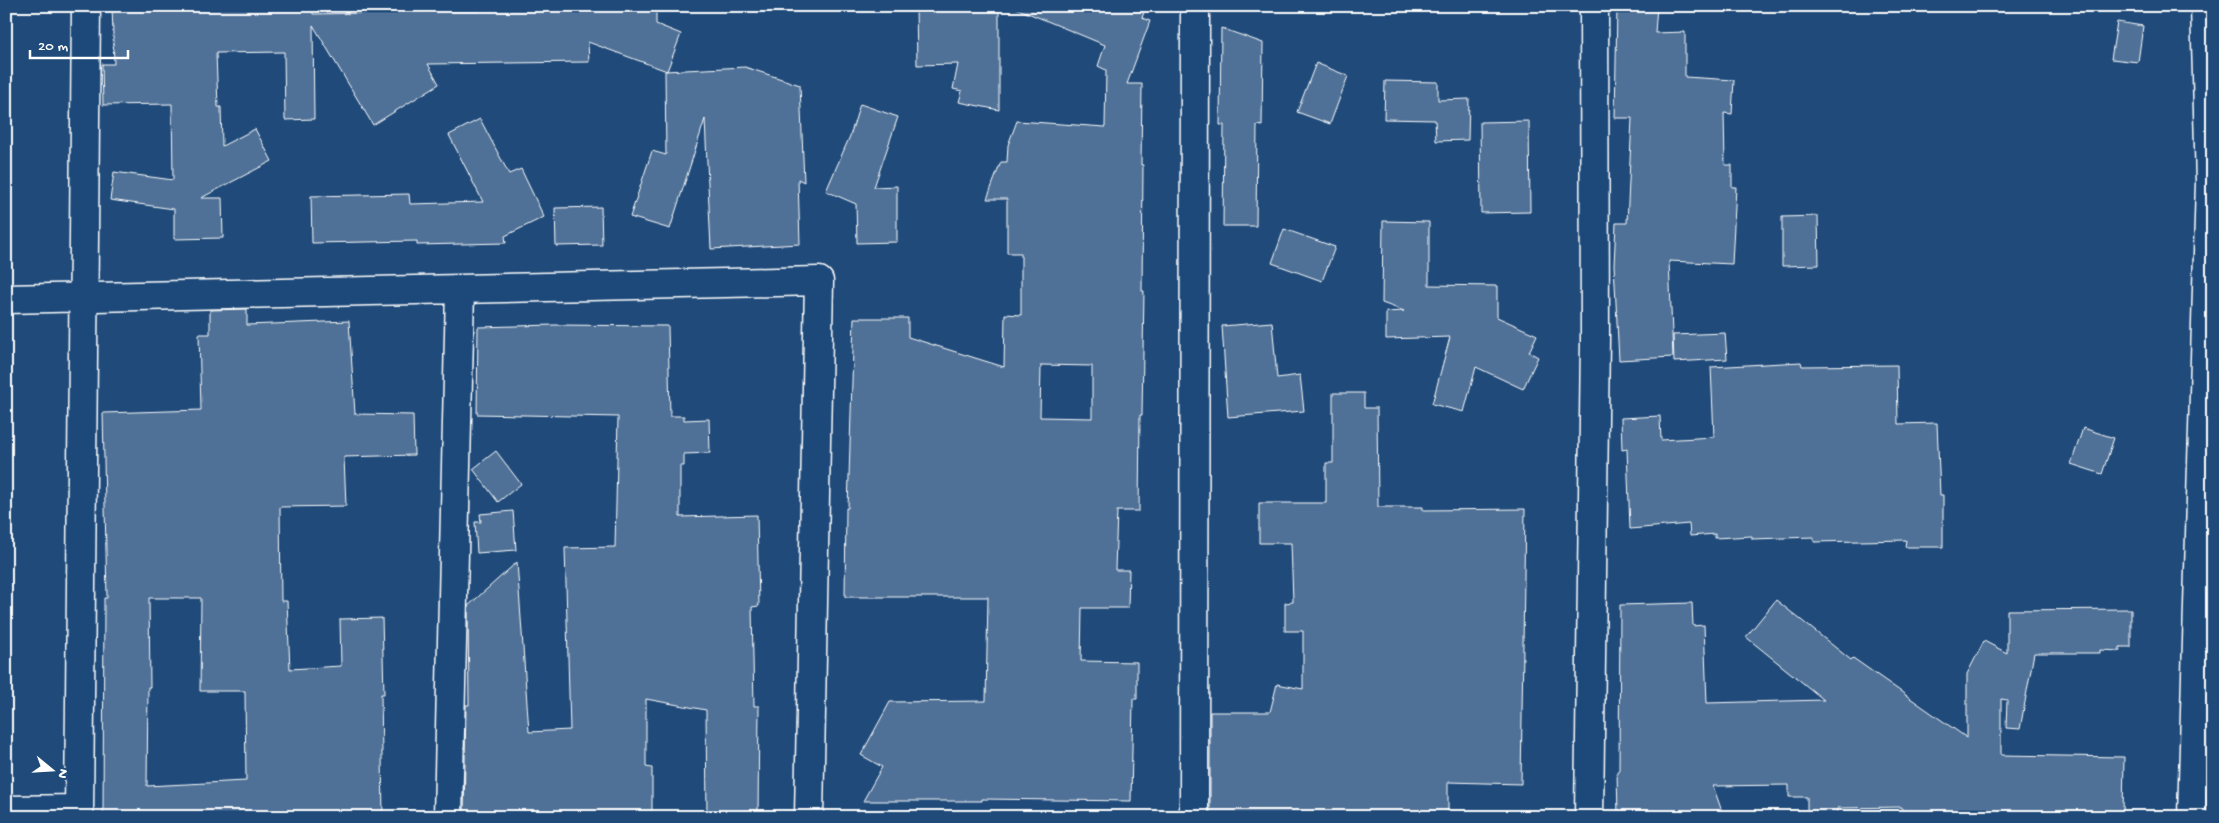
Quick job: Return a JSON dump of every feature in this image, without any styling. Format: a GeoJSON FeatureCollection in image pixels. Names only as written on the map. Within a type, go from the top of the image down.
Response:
{"type":"FeatureCollection","features":[{"type":"Feature","properties":{"kind":"street"},"geometry":{"type":"LineString","coordinates":[[6,810],[79,813],[86,6]]}},
{"type":"Feature","properties":{"kind":"street"},"geometry":{"type":"LineString","coordinates":[[1194,817],[1195,6]]}},
{"type":"Feature","properties":{"kind":"street"},"geometry":{"type":"LineString","coordinates":[[1589,817],[1595,338],[1594,6]]}},
{"type":"Feature","properties":{"kind":"street"},"geometry":{"type":"LineString","coordinates":[[2192,817],[2212,182],[2205,6]]}},
{"type":"Feature","properties":{"kind":"street"},"geometry":{"type":"LineString","coordinates":[[6,299],[819,281],[809,817]]}},
{"type":"Feature","properties":{"kind":"street"},"geometry":{"type":"LineString","coordinates":[[448,817],[460,290]]}},
{"type":"Feature","properties":{"kind":"building"},"geometry":{"type":"Polygon","coordinates":[[[112,6],[312,6],[313,14],[372,13],[372,6],[412,6],[412,12],[480,11],[480,6],[656,6],[656,24],[681,34],[667,71],[588,42],[589,62],[428,64],[439,84],[373,125],[313,25],[314,119],[285,120],[284,52],[216,53],[218,107],[221,107],[222,146],[255,129],[272,161],[201,198],[222,198],[223,238],[174,239],[174,209],[110,200],[114,172],[173,180],[172,104],[103,105],[102,64],[114,64],[112,6]]]}},
{"type":"Feature","properties":{"kind":"building"},"geometry":{"type":"Polygon","coordinates":[[[916,6],[999,6],[999,110],[959,102],[962,91],[953,89],[958,64],[917,65],[916,6]]]}},
{"type":"Feature","properties":{"kind":"building"},"geometry":{"type":"Polygon","coordinates":[[[1011,6],[1146,6],[1142,18],[1150,21],[1127,84],[1142,84],[1142,291],[1144,291],[1139,511],[1117,511],[1115,570],[1129,570],[1128,608],[1082,608],[1081,661],[1137,662],[1137,699],[1133,699],[1131,801],[982,799],[982,801],[863,801],[882,767],[861,755],[890,702],[986,701],[988,597],[845,597],[846,508],[848,508],[854,318],[908,318],[908,337],[1004,367],[1005,314],[1021,315],[1021,253],[1007,253],[1007,199],[987,199],[1001,162],[1007,162],[1008,145],[1017,121],[1105,127],[1106,70],[1098,66],[1105,45],[1011,6]],[[1041,365],[1040,417],[1092,418],[1092,366],[1041,365]]]}},
{"type":"Feature","properties":{"kind":"building"},"geometry":{"type":"Polygon","coordinates":[[[1617,6],[1657,6],[1655,33],[1685,32],[1685,77],[1734,80],[1732,114],[1724,113],[1725,165],[1732,165],[1732,187],[1736,187],[1732,264],[1669,261],[1673,357],[1619,360],[1614,265],[1616,223],[1627,223],[1632,118],[1615,118],[1617,6]]]}},
{"type":"Feature","properties":{"kind":"building"},"geometry":{"type":"Polygon","coordinates":[[[2117,22],[2143,26],[2138,62],[2111,59],[2117,22]]]}},
{"type":"Feature","properties":{"kind":"building"},"geometry":{"type":"Polygon","coordinates":[[[1221,28],[1263,43],[1262,126],[1257,125],[1256,226],[1223,226],[1224,125],[1220,125],[1221,28]]]}},
{"type":"Feature","properties":{"kind":"building"},"geometry":{"type":"Polygon","coordinates":[[[1316,63],[1348,76],[1330,124],[1297,112],[1316,63]]]}},
{"type":"Feature","properties":{"kind":"building"},"geometry":{"type":"Polygon","coordinates":[[[745,67],[800,85],[804,182],[798,179],[800,244],[711,249],[705,119],[670,229],[630,217],[652,151],[666,155],[665,71],[745,67]]]}},
{"type":"Feature","properties":{"kind":"building"},"geometry":{"type":"Polygon","coordinates":[[[1385,81],[1438,82],[1438,100],[1469,99],[1468,140],[1436,141],[1435,120],[1384,119],[1385,81]]]}},
{"type":"Feature","properties":{"kind":"building"},"geometry":{"type":"Polygon","coordinates":[[[860,104],[898,117],[874,187],[897,186],[897,242],[857,243],[856,204],[826,191],[850,136],[860,104]]]}},
{"type":"Feature","properties":{"kind":"building"},"geometry":{"type":"Polygon","coordinates":[[[480,119],[509,174],[521,169],[544,217],[505,236],[506,243],[417,245],[417,241],[312,243],[311,196],[409,194],[410,204],[483,202],[449,135],[480,119]]]}},
{"type":"Feature","properties":{"kind":"building"},"geometry":{"type":"Polygon","coordinates":[[[1529,121],[1530,212],[1481,213],[1480,122],[1529,121]]]}},
{"type":"Feature","properties":{"kind":"building"},"geometry":{"type":"Polygon","coordinates":[[[601,207],[602,245],[556,246],[555,208],[601,207]]]}},
{"type":"Feature","properties":{"kind":"building"},"geometry":{"type":"Polygon","coordinates":[[[1818,216],[1819,265],[1782,266],[1782,217],[1818,216]]]}},
{"type":"Feature","properties":{"kind":"building"},"geometry":{"type":"Polygon","coordinates":[[[1383,221],[1429,222],[1429,285],[1497,286],[1497,317],[1537,335],[1529,352],[1538,357],[1523,389],[1476,367],[1464,412],[1432,404],[1450,337],[1386,339],[1386,312],[1404,311],[1382,303],[1383,221]]]}},
{"type":"Feature","properties":{"kind":"building"},"geometry":{"type":"Polygon","coordinates":[[[1284,229],[1335,247],[1322,281],[1272,263],[1284,229]]]}},
{"type":"Feature","properties":{"kind":"building"},"geometry":{"type":"Polygon","coordinates":[[[247,309],[247,325],[349,321],[355,414],[413,415],[414,455],[344,457],[346,506],[280,507],[281,601],[287,601],[290,669],[341,666],[340,619],[382,618],[384,694],[381,694],[383,817],[103,817],[104,598],[107,598],[103,413],[201,410],[199,334],[210,334],[210,310],[247,309]],[[149,598],[150,687],[148,687],[147,786],[246,781],[245,691],[200,691],[201,598],[149,598]]]}},
{"type":"Feature","properties":{"kind":"building"},"geometry":{"type":"Polygon","coordinates":[[[1272,322],[1277,378],[1300,375],[1304,411],[1228,417],[1222,326],[1272,322]]]}},
{"type":"Feature","properties":{"kind":"building"},"geometry":{"type":"Polygon","coordinates":[[[554,325],[668,326],[670,416],[684,416],[684,420],[709,419],[710,453],[684,454],[684,466],[680,466],[680,517],[757,515],[759,606],[752,607],[754,706],[759,706],[758,817],[707,817],[706,710],[646,699],[646,767],[652,768],[652,817],[464,817],[466,705],[469,705],[468,606],[517,562],[529,732],[570,730],[565,548],[615,547],[618,417],[477,414],[478,327],[554,325]]]}},
{"type":"Feature","properties":{"kind":"building"},"geometry":{"type":"Polygon","coordinates":[[[1725,333],[1727,359],[1674,362],[1673,335],[1725,333]]]}},
{"type":"Feature","properties":{"kind":"building"},"geometry":{"type":"Polygon","coordinates":[[[1801,362],[1802,366],[1897,365],[1898,424],[1937,423],[1940,495],[1943,495],[1943,547],[1905,547],[1906,540],[1814,542],[1814,537],[1752,539],[1752,536],[1715,538],[1715,534],[1690,536],[1689,524],[1630,529],[1627,449],[1622,450],[1621,418],[1660,416],[1661,440],[1714,437],[1711,367],[1801,362]]]}},
{"type":"Feature","properties":{"kind":"building"},"geometry":{"type":"Polygon","coordinates":[[[1333,393],[1364,393],[1364,408],[1377,408],[1378,507],[1423,507],[1423,510],[1525,509],[1521,784],[1448,782],[1448,817],[1210,817],[1210,712],[1270,712],[1277,684],[1303,689],[1303,631],[1285,631],[1285,603],[1293,602],[1291,543],[1259,543],[1259,503],[1326,503],[1326,463],[1333,463],[1333,393]]]}},
{"type":"Feature","properties":{"kind":"building"},"geometry":{"type":"Polygon","coordinates":[[[2083,428],[2114,438],[2102,474],[2071,464],[2083,428]]]}},
{"type":"Feature","properties":{"kind":"building"},"geometry":{"type":"Polygon","coordinates":[[[496,451],[521,484],[498,502],[473,469],[496,451]]]}},
{"type":"Feature","properties":{"kind":"building"},"geometry":{"type":"Polygon","coordinates":[[[513,511],[516,550],[477,553],[475,522],[481,522],[480,514],[513,511]]]}},
{"type":"Feature","properties":{"kind":"building"},"geometry":{"type":"Polygon","coordinates":[[[1776,600],[1851,660],[1853,658],[1967,738],[1967,674],[1984,641],[2007,653],[2007,610],[2131,609],[2131,647],[2120,647],[2120,651],[2100,650],[2100,653],[2034,653],[2020,729],[2006,728],[2007,700],[2001,699],[2001,755],[2124,757],[2123,814],[1902,817],[1902,807],[1838,808],[1838,817],[1807,817],[1807,797],[1789,797],[1789,785],[1713,786],[1724,817],[1618,817],[1620,605],[1692,603],[1693,626],[1704,625],[1707,703],[1824,700],[1746,637],[1776,600]]]}}]}
